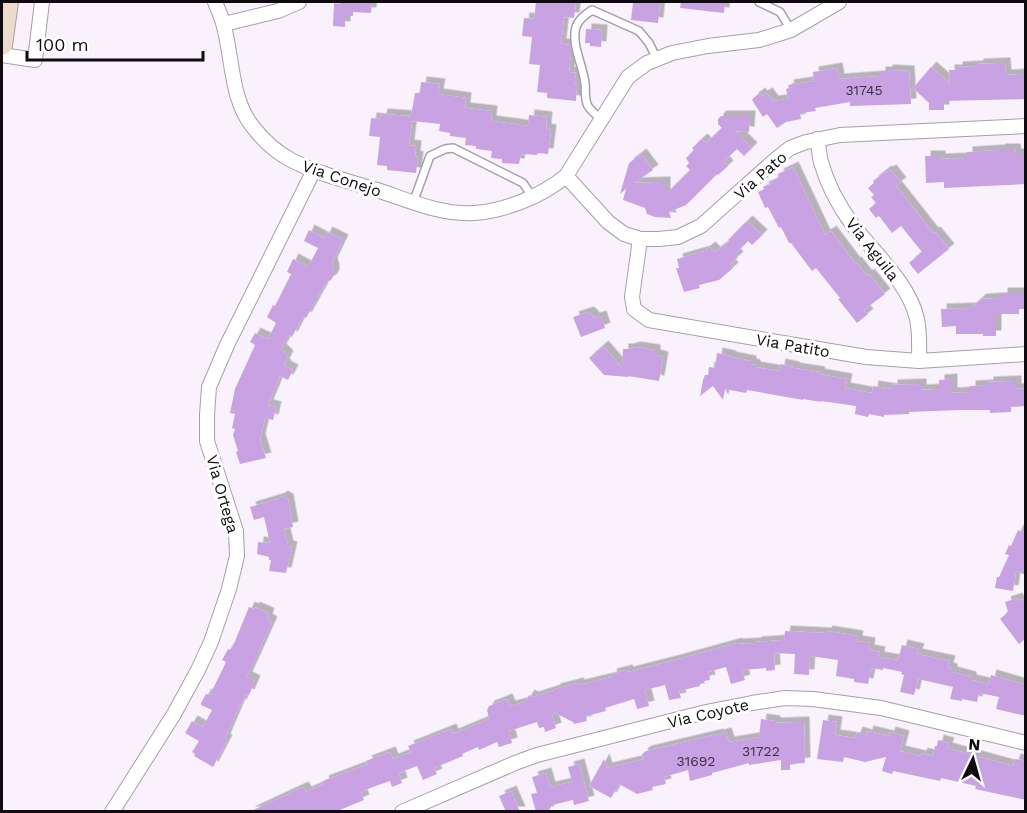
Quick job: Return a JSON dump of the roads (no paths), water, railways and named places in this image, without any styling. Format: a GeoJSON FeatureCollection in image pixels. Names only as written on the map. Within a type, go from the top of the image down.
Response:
{"type":"FeatureCollection","features":[{"type":"Feature","properties":{"kind":"street"},"geometry":{"type":"LineString","coordinates":[[2,55],[35,60],[42,2]]}},
{"type":"Feature","properties":{"kind":"street","name":"Via Conejo"},"geometry":{"type":"LineString","coordinates":[[215,2],[224,24],[239,101],[251,126],[269,145],[314,170],[413,203],[450,212],[474,213],[515,204],[555,185],[566,176]]}},
{"type":"Feature","properties":{"kind":"street"},"geometry":{"type":"LineString","coordinates":[[224,24],[270,13],[298,2]]}},
{"type":"Feature","properties":{"kind":"street"},"geometry":{"type":"LineString","coordinates":[[566,176],[628,77],[647,63],[672,52],[759,40],[791,30],[839,2]]}},
{"type":"Feature","properties":{"kind":"street"},"geometry":{"type":"LineString","coordinates":[[2,45],[6,5]]}},
{"type":"Feature","properties":{"kind":"street","name":"Via Pato"},"geometry":{"type":"LineString","coordinates":[[566,176],[608,222],[624,234],[640,239],[678,237],[701,226],[775,160],[790,148],[806,142],[840,135],[1026,126]]}},
{"type":"Feature","properties":{"kind":"street","name":"Via Aguila"},"geometry":{"type":"LineString","coordinates":[[818,139],[821,162],[835,198],[851,223],[901,284],[911,302],[917,318],[920,337],[919,361]]}},
{"type":"Feature","properties":{"kind":"street","name":"Via Ortega"},"geometry":{"type":"LineString","coordinates":[[112,812],[174,714],[193,678],[211,642],[229,589],[237,556],[236,531],[207,441],[209,387],[227,345],[314,170]]}},
{"type":"Feature","properties":{"kind":"street","name":"Via Patito"},"geometry":{"type":"LineString","coordinates":[[640,239],[632,297],[634,309],[649,320],[866,357],[919,361],[1026,354]]}},
{"type":"Feature","properties":{"kind":"street","name":"Via Coyote"},"geometry":{"type":"LineString","coordinates":[[402,812],[515,763],[537,756],[706,712],[752,702],[785,698],[813,699],[881,708],[1026,743]]}},
{"type":"Feature","properties":{"kind":"lane"},"geometry":{"type":"LineString","coordinates":[[759,2],[780,12],[791,30]]}},
{"type":"Feature","properties":{"kind":"lane"},"geometry":{"type":"LineString","coordinates":[[601,120],[588,106],[583,69],[575,40],[576,26],[585,15],[592,10],[639,31],[657,59]]}},
{"type":"Feature","properties":{"kind":"lane"},"geometry":{"type":"LineString","coordinates":[[413,203],[430,156],[445,148],[453,148],[523,183],[532,196]]}}]}
